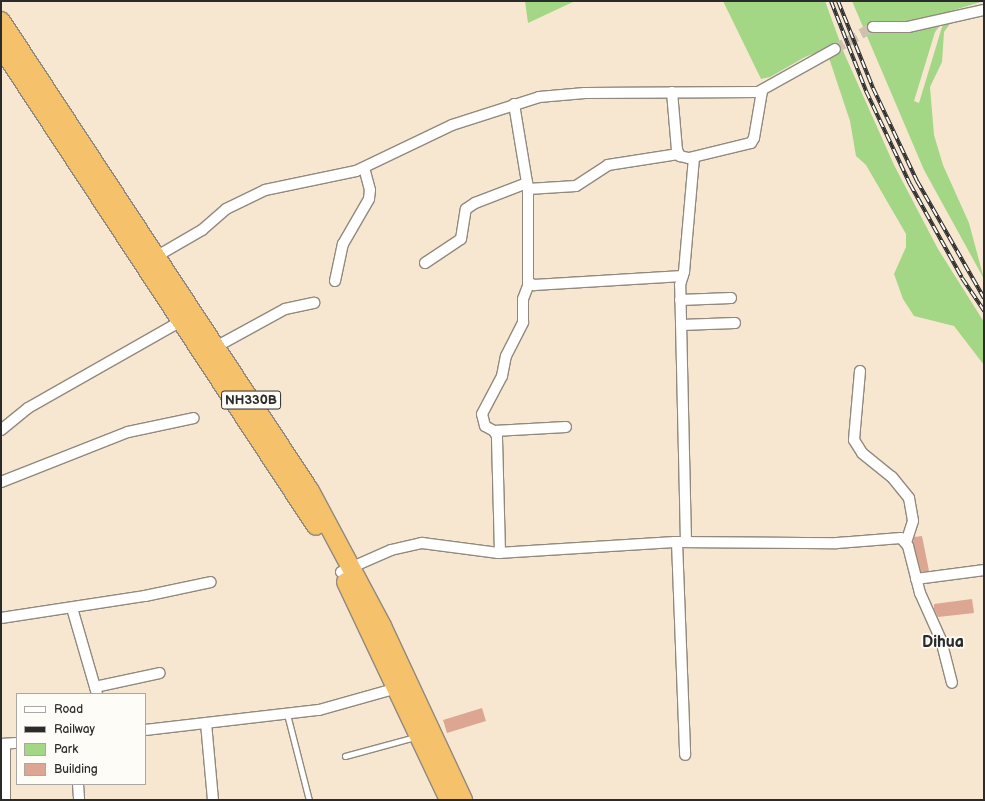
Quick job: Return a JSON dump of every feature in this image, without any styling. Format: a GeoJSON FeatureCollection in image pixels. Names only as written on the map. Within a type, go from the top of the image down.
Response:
{"type":"FeatureCollection","features":[{"type":"Feature","properties":{"kind":"highway","name":"NH330B"},"geometry":{"type":"LineString","coordinates":[[1,21],[151,260],[210,350],[310,491],[402,686],[463,800]]}},
{"type":"Feature","properties":{"kind":"highway","name":"NH330B"},"geometry":{"type":"LineString","coordinates":[[1,47],[151,260],[183,320],[210,350]]}},
{"type":"Feature","properties":{"kind":"highway","name":"NH330B"},"geometry":{"type":"LineString","coordinates":[[402,686],[418,736],[449,800]]}},
{"type":"Feature","properties":{"kind":"street"},"geometry":{"type":"LineString","coordinates":[[873,27],[908,27],[984,10]]}},
{"type":"Feature","properties":{"kind":"street"},"geometry":{"type":"LineString","coordinates":[[151,260],[202,230],[226,209],[265,190],[364,168],[452,125],[514,104],[538,97],[585,93],[762,91],[835,49]]}},
{"type":"Feature","properties":{"kind":"street"},"geometry":{"type":"LineString","coordinates":[[672,92],[678,154],[683,158],[694,157],[751,144],[754,138],[762,91]]}},
{"type":"Feature","properties":{"kind":"street"},"geometry":{"type":"LineString","coordinates":[[514,104],[527,186],[527,279],[530,283]]}},
{"type":"Feature","properties":{"kind":"street"},"geometry":{"type":"LineString","coordinates":[[426,262],[461,239],[466,209],[475,203],[527,186],[576,186],[608,165],[678,154]]}},
{"type":"Feature","properties":{"kind":"street"},"geometry":{"type":"LineString","coordinates":[[685,755],[681,542],[680,300],[694,157]]}},
{"type":"Feature","properties":{"kind":"street"},"geometry":{"type":"LineString","coordinates":[[335,281],[343,244],[369,199],[370,190],[364,168]]}},
{"type":"Feature","properties":{"kind":"street"},"geometry":{"type":"LineString","coordinates":[[530,283],[682,276]]}},
{"type":"Feature","properties":{"kind":"street"},"geometry":{"type":"LineString","coordinates":[[530,283],[523,299],[523,322],[506,356],[502,376],[482,414],[484,426],[494,431],[566,427]]}},
{"type":"Feature","properties":{"kind":"street"},"geometry":{"type":"LineString","coordinates":[[680,300],[732,298]]}},
{"type":"Feature","properties":{"kind":"street"},"geometry":{"type":"LineString","coordinates":[[210,350],[285,309],[314,303]]}},
{"type":"Feature","properties":{"kind":"street"},"geometry":{"type":"LineString","coordinates":[[1,430],[28,408],[183,320]]}},
{"type":"Feature","properties":{"kind":"street"},"geometry":{"type":"LineString","coordinates":[[681,325],[734,323]]}},
{"type":"Feature","properties":{"kind":"street"},"geometry":{"type":"LineString","coordinates":[[860,371],[854,440],[862,452],[892,477],[909,498],[913,521],[906,542],[916,579],[941,640],[952,683]]}},
{"type":"Feature","properties":{"kind":"street"},"geometry":{"type":"LineString","coordinates":[[1,482],[128,432],[194,418]]}},
{"type":"Feature","properties":{"kind":"street"},"geometry":{"type":"LineString","coordinates":[[494,431],[497,436],[500,553]]}},
{"type":"Feature","properties":{"kind":"street"},"geometry":{"type":"LineString","coordinates":[[346,569],[391,550],[422,544],[500,553],[681,542],[837,543],[901,538],[906,542]]}},
{"type":"Feature","properties":{"kind":"street"},"geometry":{"type":"LineString","coordinates":[[916,579],[984,570]]}},
{"type":"Feature","properties":{"kind":"street"},"geometry":{"type":"LineString","coordinates":[[1,618],[72,608],[211,582]]}},
{"type":"Feature","properties":{"kind":"street"},"geometry":{"type":"LineString","coordinates":[[72,608],[96,691],[160,673]]}},
{"type":"Feature","properties":{"kind":"street"},"geometry":{"type":"LineString","coordinates":[[146,730],[319,710],[402,686]]}},
{"type":"Feature","properties":{"kind":"street"},"geometry":{"type":"LineString","coordinates":[[206,724],[214,800]]}},
{"type":"Feature","properties":{"kind":"street"},"geometry":{"type":"LineString","coordinates":[[5,800],[3,744],[16,743]]}},
{"type":"Feature","properties":{"kind":"street"},"geometry":{"type":"LineString","coordinates":[[78,785],[79,800]]}},
{"type":"Feature","properties":{"kind":"lane"},"geometry":{"type":"LineString","coordinates":[[287,714],[309,800]]}},
{"type":"Feature","properties":{"kind":"lane"},"geometry":{"type":"LineString","coordinates":[[345,756],[418,736]]}},
{"type":"Feature","properties":{"kind":"green space"},"geometry":{"type":"Polygon","coordinates":[[[525,1],[575,1],[528,23],[525,1]]]}},
{"type":"Feature","properties":{"kind":"green space"},"geometry":{"type":"Polygon","coordinates":[[[723,1],[825,1],[844,53],[894,165],[938,249],[984,322],[984,365],[954,326],[914,316],[903,299],[894,274],[906,247],[906,234],[866,165],[856,156],[850,121],[826,49],[805,57],[770,77],[761,79],[723,1]]]}},
{"type":"Feature","properties":{"kind":"green space"},"geometry":{"type":"Polygon","coordinates":[[[852,1],[984,1],[951,11],[935,32],[914,101],[919,103],[942,27],[952,17],[952,21],[944,32],[942,62],[930,87],[934,135],[943,165],[969,223],[984,279],[924,170],[852,1]]]}},
{"type":"Feature","properties":{"kind":"building"},"geometry":{"type":"Polygon","coordinates":[[[922,536],[929,571],[921,572],[913,542],[914,537],[922,536]]]}},
{"type":"Feature","properties":{"kind":"building"},"geometry":{"type":"Polygon","coordinates":[[[972,599],[974,613],[938,617],[934,609],[934,604],[972,599]]]}},
{"type":"Feature","properties":{"kind":"building"},"geometry":{"type":"Polygon","coordinates":[[[482,708],[486,721],[447,733],[443,720],[482,708]]]}},
{"type":"Feature","properties":{"kind":"tunnel"},"geometry":{"type":"LineString","coordinates":[[835,49],[873,27]]}},
{"type":"Feature","properties":{"kind":"railway"},"geometry":{"type":"LineString","coordinates":[[831,1],[866,91],[910,184],[962,278],[984,311]]}},
{"type":"Feature","properties":{"kind":"railway"},"geometry":{"type":"LineString","coordinates":[[838,1],[873,88],[917,181],[984,298]]}},
{"type":"Feature","properties":{"kind":"district","name":"Dihua"},"geometry":{"type":"Point","coordinates":[943,643]}}]}
